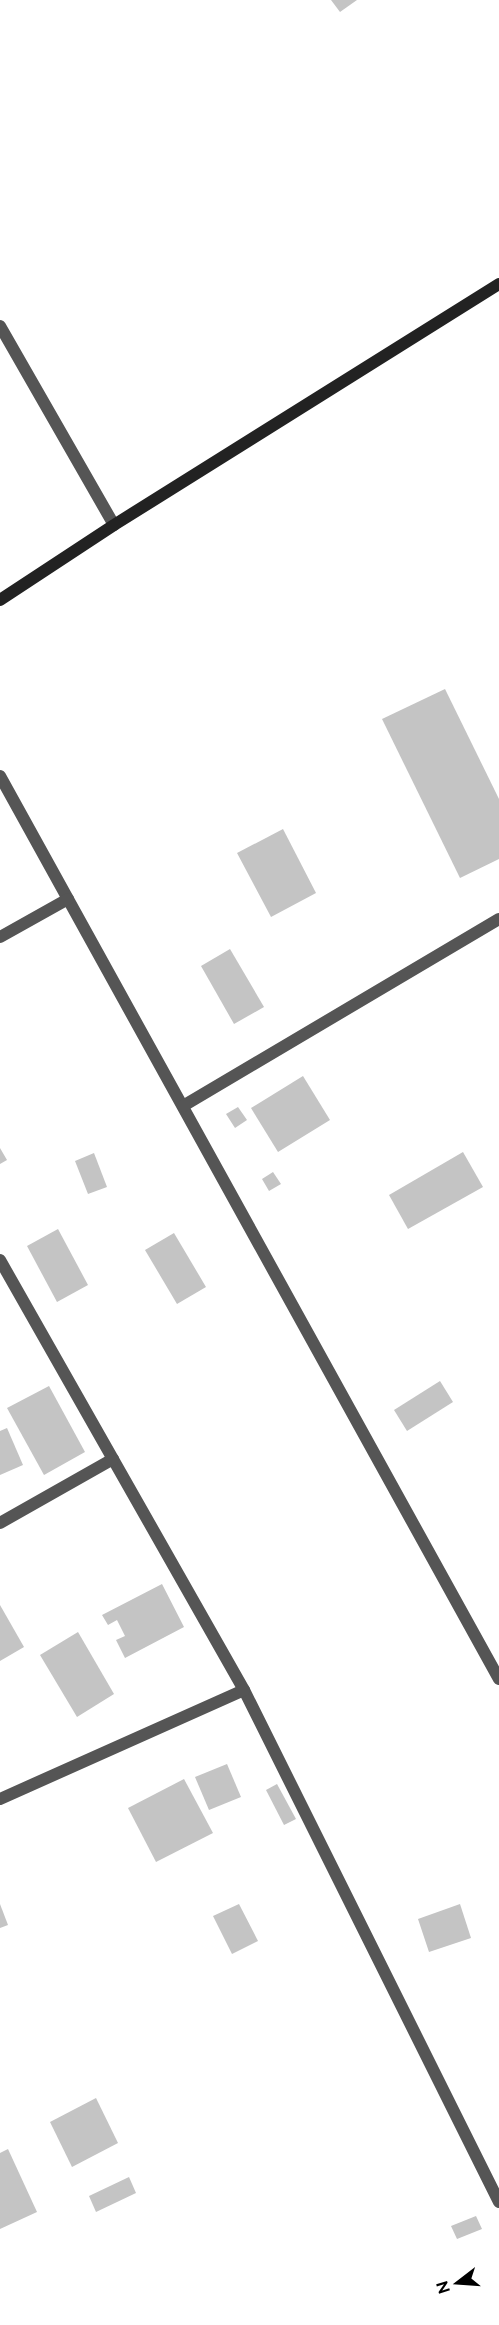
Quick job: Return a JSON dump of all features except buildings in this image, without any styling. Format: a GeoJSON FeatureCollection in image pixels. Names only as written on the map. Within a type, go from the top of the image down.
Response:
{"type":"FeatureCollection","features":[{"type":"Feature","properties":{"kind":"main road"},"geometry":{"type":"LineString","coordinates":[[0,600],[114,525],[499,284]]}},
{"type":"Feature","properties":{"kind":"street"},"geometry":{"type":"LineString","coordinates":[[0,326],[114,525]]}},
{"type":"Feature","properties":{"kind":"street"},"geometry":{"type":"LineString","coordinates":[[0,776],[499,1679]]}},
{"type":"Feature","properties":{"kind":"street"},"geometry":{"type":"LineString","coordinates":[[0,937],[68,900]]}},
{"type":"Feature","properties":{"kind":"street"},"geometry":{"type":"LineString","coordinates":[[183,1106],[499,919]]}},
{"type":"Feature","properties":{"kind":"street"},"geometry":{"type":"LineString","coordinates":[[0,1260],[244,1690],[499,2202]]}},
{"type":"Feature","properties":{"kind":"street"},"geometry":{"type":"LineString","coordinates":[[0,1523],[113,1459]]}},
{"type":"Feature","properties":{"kind":"street"},"geometry":{"type":"LineString","coordinates":[[0,1799],[244,1690]]}}]}
